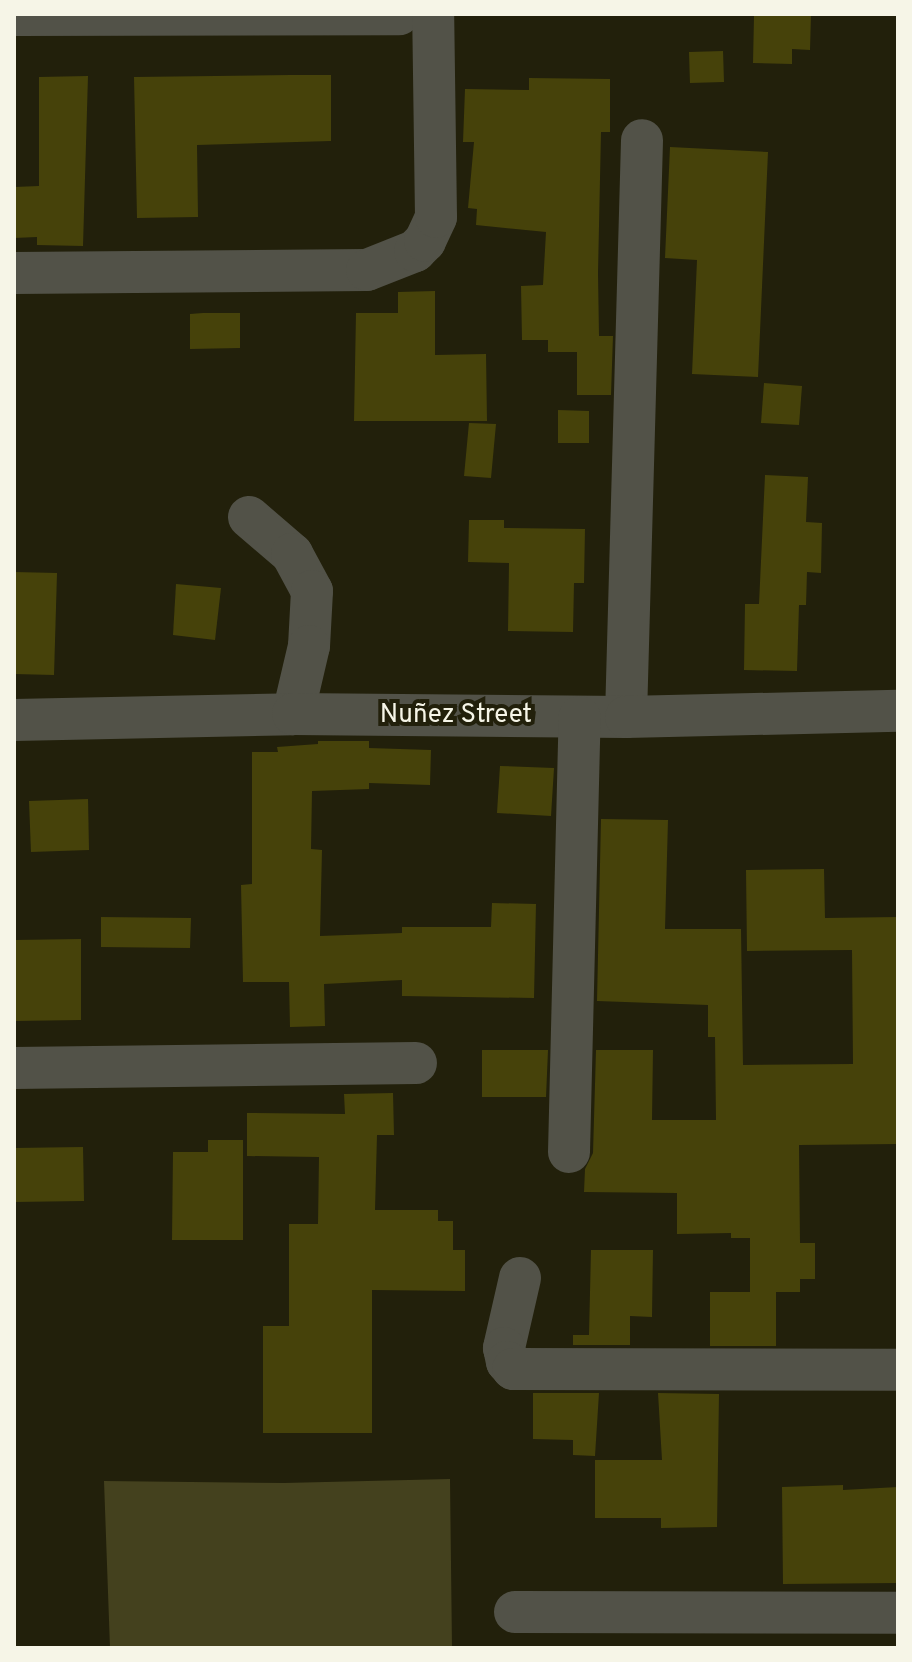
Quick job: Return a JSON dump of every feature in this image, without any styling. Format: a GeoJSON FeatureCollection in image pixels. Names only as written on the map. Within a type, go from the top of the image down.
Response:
{"type":"FeatureCollection","features":[{"type":"Feature","properties":{"kind":"street"},"geometry":{"type":"LineString","coordinates":[[14,15],[399,14]]}},
{"type":"Feature","properties":{"kind":"street"},"geometry":{"type":"LineString","coordinates":[[14,273],[367,270],[415,251],[425,241],[436,217],[433,14]]}},
{"type":"Feature","properties":{"kind":"street"},"geometry":{"type":"LineString","coordinates":[[626,717],[642,140]]}},
{"type":"Feature","properties":{"kind":"street"},"geometry":{"type":"LineString","coordinates":[[249,517],[292,554],[312,591],[309,646],[293,714]]}},
{"type":"Feature","properties":{"kind":"street","name":"Nuñez Street"},"geometry":{"type":"LineString","coordinates":[[14,720],[293,714],[626,717],[898,711]]}},
{"type":"Feature","properties":{"kind":"street"},"geometry":{"type":"LineString","coordinates":[[569,1152],[580,717]]}},
{"type":"Feature","properties":{"kind":"street"},"geometry":{"type":"LineString","coordinates":[[14,1068],[416,1063]]}},
{"type":"Feature","properties":{"kind":"street"},"geometry":{"type":"LineString","coordinates":[[520,1278],[504,1348],[507,1362],[513,1369],[898,1370]]}},
{"type":"Feature","properties":{"kind":"street"},"geometry":{"type":"LineString","coordinates":[[515,1612],[898,1613]]}},
{"type":"Feature","properties":{"kind":"shaded area"},"geometry":{"type":"Polygon","coordinates":[[[450,1479],[452,1648],[110,1648],[104,1481],[284,1483],[450,1479]]]}},
{"type":"Feature","properties":{"kind":"building"},"geometry":{"type":"Polygon","coordinates":[[[811,14],[810,50],[792,49],[792,64],[753,63],[754,16],[811,14]]]}},
{"type":"Feature","properties":{"kind":"building"},"geometry":{"type":"Polygon","coordinates":[[[723,51],[724,82],[690,83],[689,52],[723,51]]]}},
{"type":"Feature","properties":{"kind":"building"},"geometry":{"type":"Polygon","coordinates":[[[331,75],[331,141],[197,145],[198,217],[137,218],[134,77],[331,75]]]}},
{"type":"Feature","properties":{"kind":"building"},"geometry":{"type":"Polygon","coordinates":[[[88,76],[83,246],[37,245],[37,237],[14,238],[14,187],[39,186],[39,77],[88,76]]]}},
{"type":"Feature","properties":{"kind":"building"},"geometry":{"type":"Polygon","coordinates":[[[529,78],[610,79],[610,132],[601,132],[598,273],[599,336],[613,336],[611,395],[577,395],[577,352],[548,352],[548,340],[522,340],[521,286],[543,285],[546,232],[476,225],[477,209],[468,208],[474,142],[463,142],[465,89],[529,90],[529,78]]]}},
{"type":"Feature","properties":{"kind":"building"},"geometry":{"type":"Polygon","coordinates":[[[670,147],[768,152],[758,377],[692,374],[697,260],[665,258],[670,147]]]}},
{"type":"Feature","properties":{"kind":"building"},"geometry":{"type":"Polygon","coordinates":[[[435,291],[435,355],[486,354],[487,421],[354,421],[356,313],[398,313],[398,292],[435,291]]]}},
{"type":"Feature","properties":{"kind":"building"},"geometry":{"type":"Polygon","coordinates":[[[240,313],[240,348],[190,349],[190,314],[240,313]]]}},
{"type":"Feature","properties":{"kind":"building"},"geometry":{"type":"Polygon","coordinates":[[[764,383],[802,386],[799,425],[761,423],[764,383]]]}},
{"type":"Feature","properties":{"kind":"building"},"geometry":{"type":"Polygon","coordinates":[[[558,410],[589,411],[589,443],[558,443],[558,410]]]}},
{"type":"Feature","properties":{"kind":"building"},"geometry":{"type":"Polygon","coordinates":[[[469,423],[496,424],[491,478],[464,476],[469,423]]]}},
{"type":"Feature","properties":{"kind":"building"},"geometry":{"type":"Polygon","coordinates":[[[765,475],[808,477],[806,522],[822,523],[821,573],[807,572],[806,605],[799,605],[797,671],[744,670],[745,604],[759,604],[765,475]]]}},
{"type":"Feature","properties":{"kind":"building"},"geometry":{"type":"Polygon","coordinates":[[[469,520],[504,520],[504,528],[585,529],[584,583],[574,583],[573,632],[508,631],[509,563],[468,562],[469,520]]]}},
{"type":"Feature","properties":{"kind":"building"},"geometry":{"type":"Polygon","coordinates":[[[14,572],[57,573],[54,675],[14,674],[14,572]]]}},
{"type":"Feature","properties":{"kind":"building"},"geometry":{"type":"Polygon","coordinates":[[[176,584],[221,588],[215,640],[173,635],[176,584]]]}},
{"type":"Feature","properties":{"kind":"building"},"geometry":{"type":"Polygon","coordinates":[[[318,741],[369,741],[369,748],[431,750],[430,785],[369,783],[369,789],[312,791],[311,849],[322,850],[320,936],[402,933],[402,927],[491,927],[492,903],[536,904],[534,998],[402,996],[402,980],[324,984],[325,1026],[290,1027],[289,982],[243,982],[241,885],[252,884],[252,752],[278,752],[277,747],[318,744],[318,741]]]}},
{"type":"Feature","properties":{"kind":"building"},"geometry":{"type":"Polygon","coordinates":[[[500,766],[554,768],[551,816],[497,813],[500,766]]]}},
{"type":"Feature","properties":{"kind":"building"},"geometry":{"type":"Polygon","coordinates":[[[88,799],[89,850],[31,852],[29,801],[88,799]]]}},
{"type":"Feature","properties":{"kind":"building"},"geometry":{"type":"Polygon","coordinates":[[[601,819],[668,820],[665,929],[741,929],[743,1065],[853,1064],[852,950],[747,951],[746,870],[824,869],[825,918],[898,917],[898,1144],[799,1145],[800,1243],[815,1243],[815,1279],[800,1279],[800,1292],[776,1292],[776,1346],[710,1346],[710,1292],[750,1292],[750,1238],[731,1238],[731,1233],[677,1234],[677,1193],[584,1192],[585,1169],[593,1153],[596,1050],[653,1050],[652,1120],[716,1120],[715,1037],[708,1037],[708,1005],[597,1001],[601,819]]]}},
{"type":"Feature","properties":{"kind":"building"},"geometry":{"type":"Polygon","coordinates":[[[101,917],[191,918],[190,948],[101,947],[101,917]]]}},
{"type":"Feature","properties":{"kind":"building"},"geometry":{"type":"Polygon","coordinates":[[[81,939],[81,1020],[14,1021],[14,940],[81,939]]]}},
{"type":"Feature","properties":{"kind":"building"},"geometry":{"type":"Polygon","coordinates":[[[482,1050],[548,1050],[546,1097],[482,1097],[482,1050]]]}},
{"type":"Feature","properties":{"kind":"building"},"geometry":{"type":"Polygon","coordinates":[[[393,1093],[394,1135],[377,1135],[375,1210],[438,1210],[438,1221],[453,1221],[453,1250],[465,1250],[465,1291],[372,1290],[372,1433],[263,1433],[263,1326],[289,1326],[289,1224],[318,1224],[319,1157],[247,1156],[247,1113],[345,1114],[344,1094],[393,1093]]]}},
{"type":"Feature","properties":{"kind":"building"},"geometry":{"type":"Polygon","coordinates":[[[208,1140],[243,1140],[243,1240],[172,1240],[173,1152],[208,1152],[208,1140]]]}},
{"type":"Feature","properties":{"kind":"building"},"geometry":{"type":"Polygon","coordinates":[[[83,1147],[84,1201],[14,1202],[14,1148],[83,1147]]]}},
{"type":"Feature","properties":{"kind":"building"},"geometry":{"type":"Polygon","coordinates":[[[591,1250],[653,1250],[652,1317],[630,1316],[630,1345],[573,1345],[573,1335],[589,1335],[591,1250]]]}},
{"type":"Feature","properties":{"kind":"building"},"geometry":{"type":"Polygon","coordinates":[[[533,1393],[599,1393],[595,1456],[573,1455],[573,1440],[533,1439],[533,1393]]]}},
{"type":"Feature","properties":{"kind":"building"},"geometry":{"type":"Polygon","coordinates":[[[658,1393],[719,1394],[717,1527],[661,1528],[661,1518],[595,1518],[595,1460],[662,1460],[658,1393]]]}},
{"type":"Feature","properties":{"kind":"building"},"geometry":{"type":"Polygon","coordinates":[[[843,1485],[843,1490],[898,1487],[898,1583],[783,1584],[782,1487],[843,1485]]]}}]}
